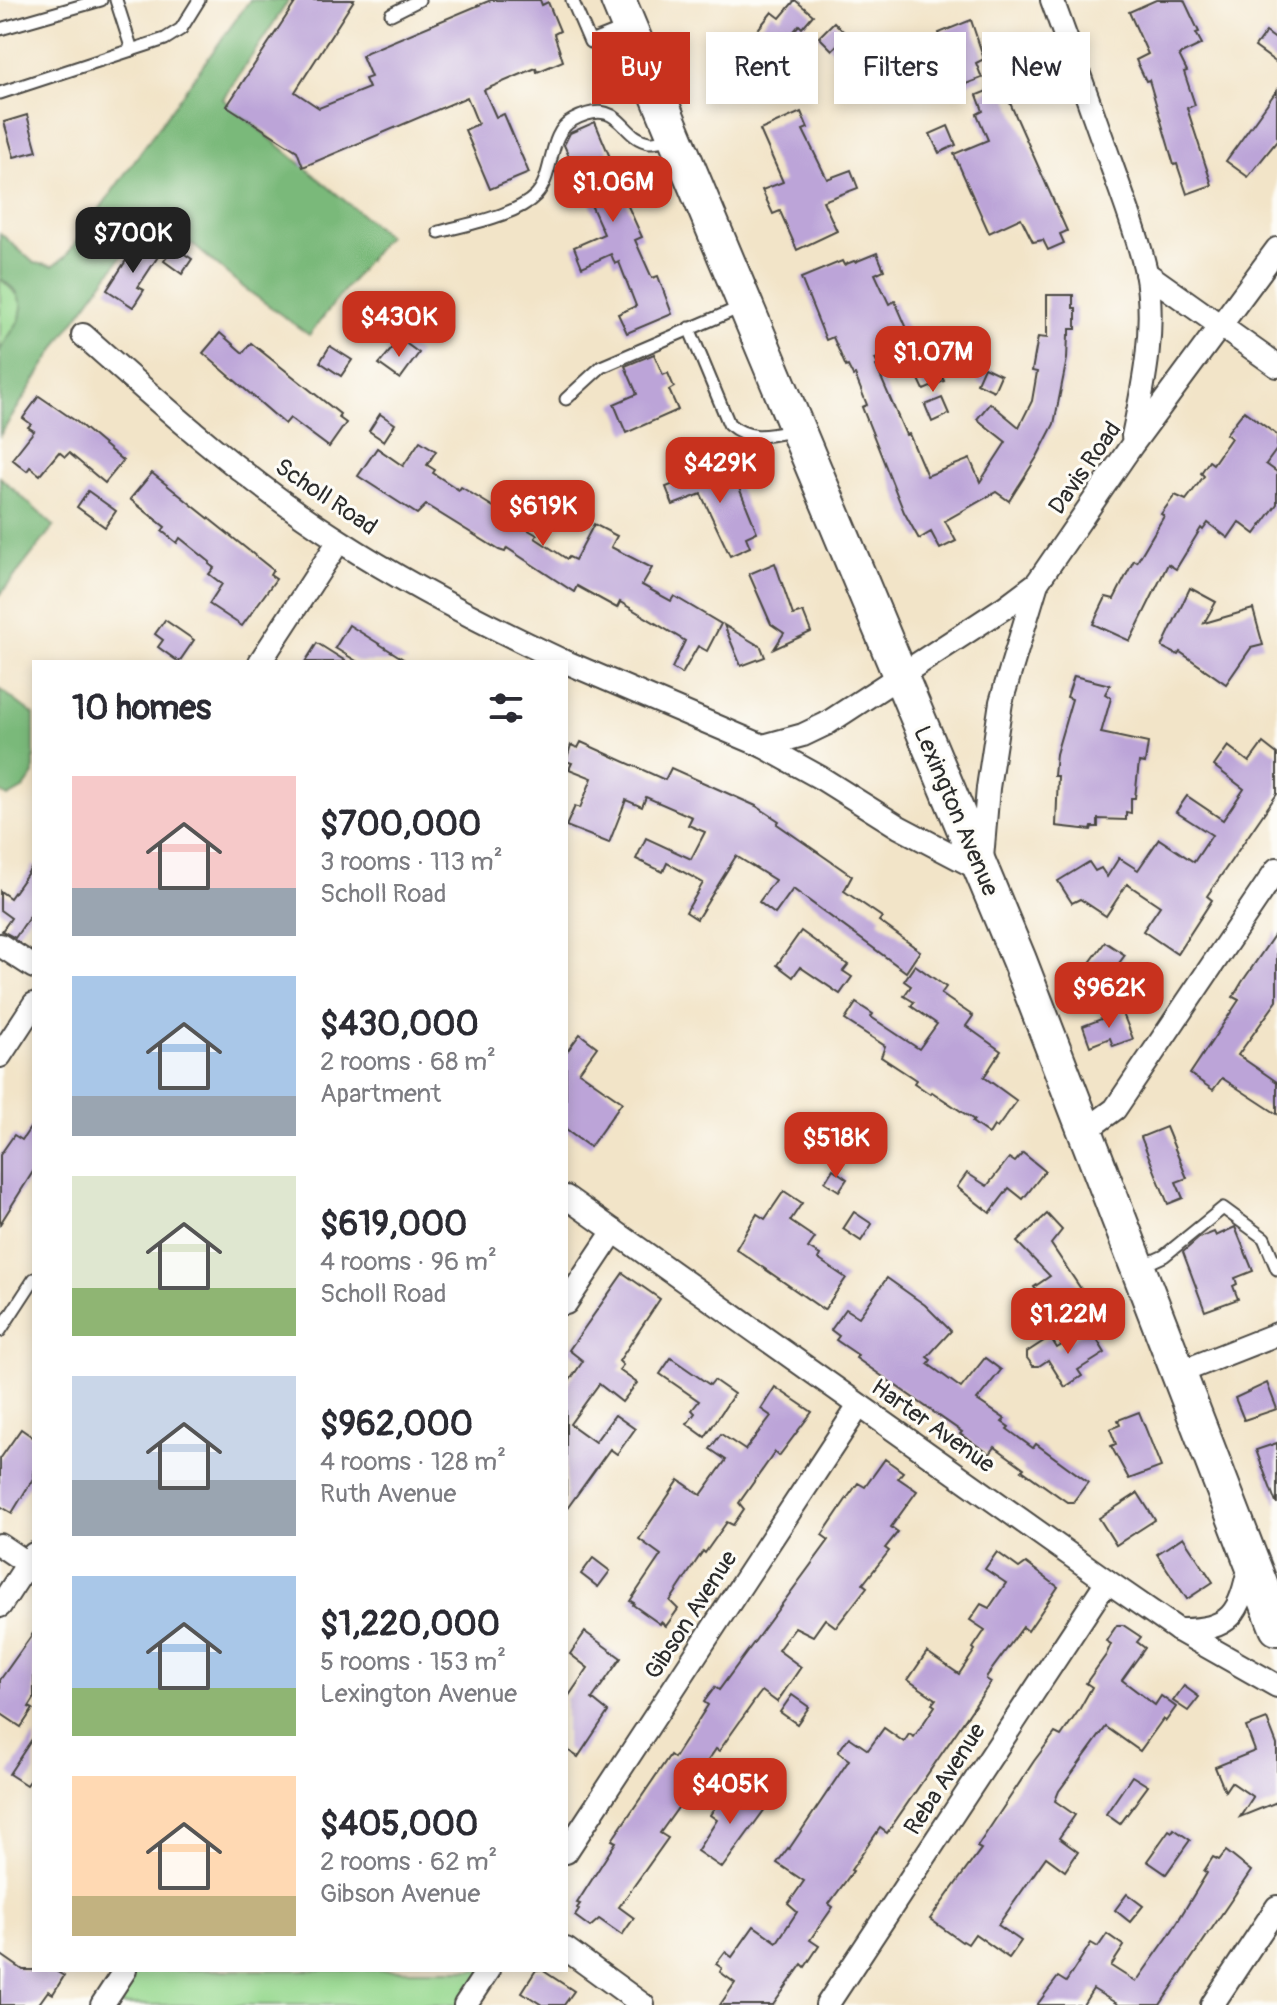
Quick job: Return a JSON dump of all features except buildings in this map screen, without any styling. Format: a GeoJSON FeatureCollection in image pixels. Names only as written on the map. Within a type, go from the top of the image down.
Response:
{"type":"FeatureCollection","features":[{"type":"Feature","properties":{"kind":"main road","name":"Lexington Avenue"},"geometry":{"type":"LineString","coordinates":[[624,13],[1019,960],[1277,1628]]}},
{"type":"Feature","properties":{"kind":"street"},"geometry":{"type":"LineString","coordinates":[[1052,0],[1130,217],[1146,273],[1149,317],[1147,352],[1132,445]]}},
{"type":"Feature","properties":{"kind":"street","name":"Davis Road"},"geometry":{"type":"LineString","coordinates":[[899,677],[1037,583],[1132,445],[1277,249]]}},
{"type":"Feature","properties":{"kind":"street"},"geometry":{"type":"LineString","coordinates":[[1146,273],[1277,366]]}},
{"type":"Feature","properties":{"kind":"street","name":"Scholl Road"},"geometry":{"type":"LineString","coordinates":[[83,335],[199,437],[339,541],[461,611],[562,660]]}},
{"type":"Feature","properties":{"kind":"street"},"geometry":{"type":"LineString","coordinates":[[261,660],[339,541]]}},
{"type":"Feature","properties":{"kind":"street"},"geometry":{"type":"LineString","coordinates":[[981,870],[988,788],[1001,702],[1037,583]]}},
{"type":"Feature","properties":{"kind":"street","name":"Scholl Road"},"geometry":{"type":"LineString","coordinates":[[568,663],[763,746],[899,827],[981,870]]}},
{"type":"Feature","properties":{"kind":"street"},"geometry":{"type":"LineString","coordinates":[[763,746],[803,735],[826,724],[899,677]]}},
{"type":"Feature","properties":{"kind":"street"},"geometry":{"type":"LineString","coordinates":[[1085,1131],[1115,1109],[1277,869]]}},
{"type":"Feature","properties":{"kind":"street"},"geometry":{"type":"LineString","coordinates":[[0,945],[32,966]]}},
{"type":"Feature","properties":{"kind":"street"},"geometry":{"type":"LineString","coordinates":[[0,1056],[32,1007]]}},
{"type":"Feature","properties":{"kind":"street","name":"Harter Avenue"},"geometry":{"type":"LineString","coordinates":[[568,1198],[1178,1630],[1277,1686]]}},
{"type":"Feature","properties":{"kind":"street"},"geometry":{"type":"LineString","coordinates":[[568,1300],[614,1231]]}},
{"type":"Feature","properties":{"kind":"street"},"geometry":{"type":"LineString","coordinates":[[1178,1373],[1277,1334]]}},
{"type":"Feature","properties":{"kind":"street","name":"Gibson Avenue"},"geometry":{"type":"LineString","coordinates":[[568,1849],[859,1406]]}},
{"type":"Feature","properties":{"kind":"street"},"geometry":{"type":"LineString","coordinates":[[0,1545],[32,1562],[0,1606]]}},
{"type":"Feature","properties":{"kind":"street"},"geometry":{"type":"LineString","coordinates":[[1178,1630],[1210,1629],[1230,1617],[1244,1593],[1251,1559]]}},
{"type":"Feature","properties":{"kind":"street","name":"Reba Avenue"},"geometry":{"type":"LineString","coordinates":[[827,2005],[1107,1581]]}},
{"type":"Feature","properties":{"kind":"street"},"geometry":{"type":"LineString","coordinates":[[1212,2005],[1277,1907]]}},
{"type":"Feature","properties":{"kind":"street"},"geometry":{"type":"LineString","coordinates":[[568,1950],[643,2005]]}},
{"type":"Feature","properties":{"kind":"street"},"geometry":{"type":"LineString","coordinates":[[102,2005],[124,1972]]}},
{"type":"Feature","properties":{"kind":"street"},"geometry":{"type":"LineString","coordinates":[[465,2005],[487,1972]]}},
{"type":"Feature","properties":{"kind":"lane"},"geometry":{"type":"LineString","coordinates":[[50,0],[54,13]]}},
{"type":"Feature","properties":{"kind":"lane"},"geometry":{"type":"LineString","coordinates":[[0,29],[101,0]]}},
{"type":"Feature","properties":{"kind":"lane"},"geometry":{"type":"LineString","coordinates":[[116,0],[132,50]]}},
{"type":"Feature","properties":{"kind":"lane"},"geometry":{"type":"LineString","coordinates":[[0,93],[165,39],[181,29],[199,0]]}},
{"type":"Feature","properties":{"kind":"lane"},"geometry":{"type":"LineString","coordinates":[[391,14],[419,0]]}},
{"type":"Feature","properties":{"kind":"lane"},"geometry":{"type":"LineString","coordinates":[[572,0],[590,42],[624,13]]}},
{"type":"Feature","properties":{"kind":"lane"},"geometry":{"type":"LineString","coordinates":[[439,232],[511,211],[534,197],[546,182],[561,130],[571,120],[603,113],[617,118],[640,139],[652,143],[675,136]]}},
{"type":"Feature","properties":{"kind":"lane"},"geometry":{"type":"LineString","coordinates":[[566,399],[601,367],[746,305]]}},
{"type":"Feature","properties":{"kind":"lane"},"geometry":{"type":"LineString","coordinates":[[689,328],[729,424],[739,433],[750,436],[771,436],[797,430]]}},
{"type":"Feature","properties":{"kind":"lane"},"geometry":{"type":"LineString","coordinates":[[1137,1267],[1164,1256],[1223,1208],[1264,1238],[1277,1269]]}},
{"type":"Feature","properties":{"kind":"lane"},"geometry":{"type":"LineString","coordinates":[[0,1331],[32,1282]]}},
{"type":"Feature","properties":{"kind":"green space"},"geometry":{"type":"Polygon","coordinates":[[[250,0],[289,0],[223,99],[387,236],[309,335],[243,287],[166,222],[146,223],[62,338],[0,435],[0,350],[20,319],[22,306],[16,291],[0,278],[0,233],[34,263],[53,266],[65,257],[250,0]]]}},
{"type":"Feature","properties":{"kind":"green space"},"geometry":{"type":"Polygon","coordinates":[[[0,278],[62,338],[0,435],[0,278]]]}},
{"type":"Feature","properties":{"kind":"green space"},"geometry":{"type":"Polygon","coordinates":[[[0,477],[54,526],[0,595],[0,477]]]}},
{"type":"Feature","properties":{"kind":"green space"},"geometry":{"type":"Polygon","coordinates":[[[0,689],[32,713],[32,777],[24,788],[8,797],[0,792],[0,689]]]}},
{"type":"Feature","properties":{"kind":"green space"},"geometry":{"type":"Polygon","coordinates":[[[124,1972],[487,1972],[465,2005],[102,2005],[124,1972]]]}}]}
